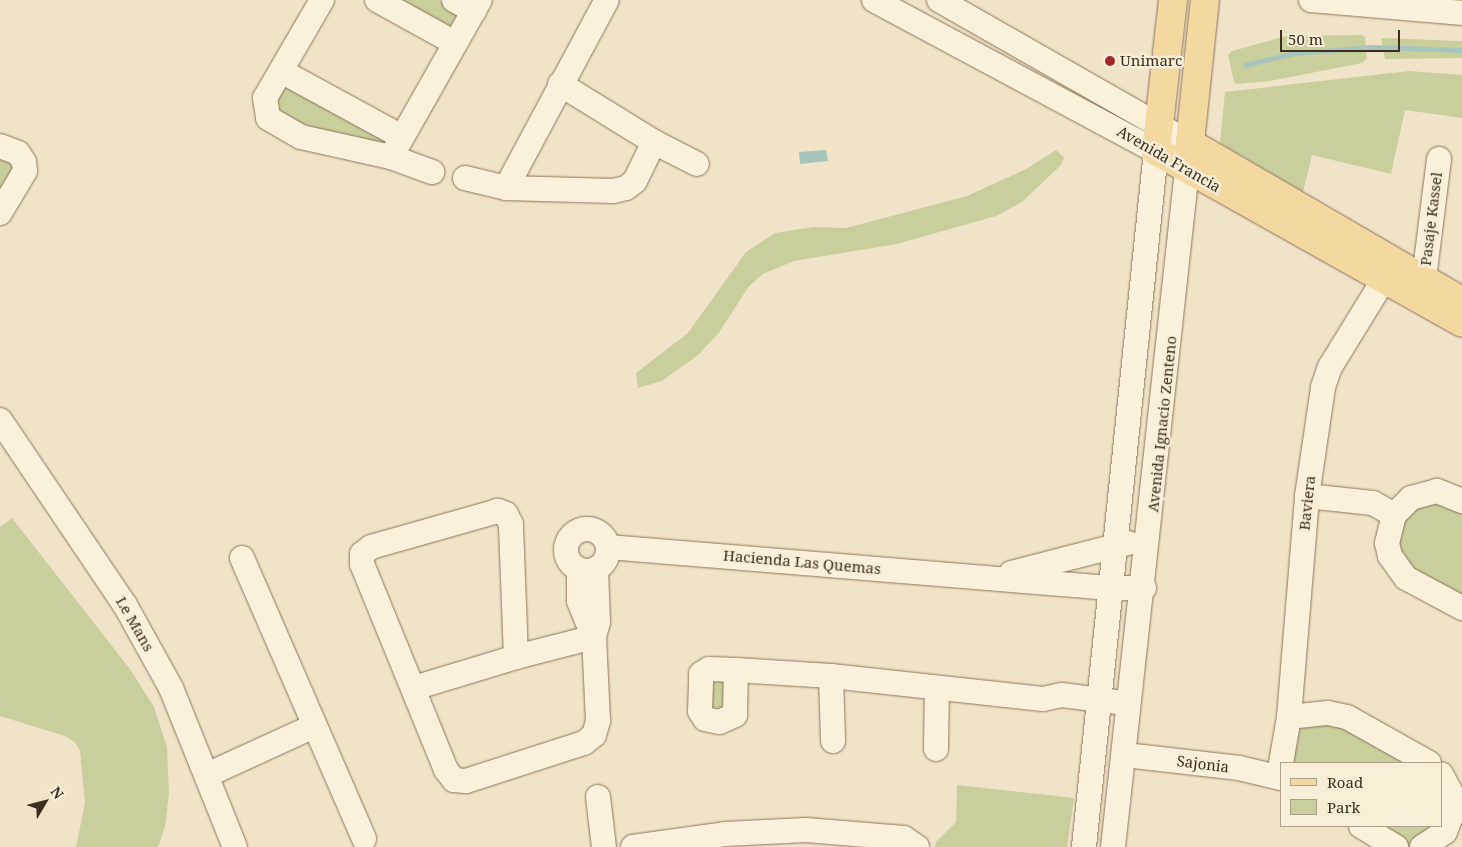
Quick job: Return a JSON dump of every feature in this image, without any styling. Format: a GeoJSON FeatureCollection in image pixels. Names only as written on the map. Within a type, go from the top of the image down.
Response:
{"type":"FeatureCollection","features":[{"type":"Feature","properties":{"kind":"main road"},"geometry":{"type":"LineString","coordinates":[[1157,138],[1173,0]]}},
{"type":"Feature","properties":{"kind":"main road","name":"Avenida Ignacio Zenteno"},"geometry":{"type":"LineString","coordinates":[[1187,170],[1205,0]]}},
{"type":"Feature","properties":{"kind":"main road","name":"Avenida Francia"},"geometry":{"type":"LineString","coordinates":[[1157,138],[1187,170],[1390,271],[1424,278],[1462,302]]}},
{"type":"Feature","properties":{"kind":"main road","name":"Avenida Francia"},"geometry":{"type":"LineString","coordinates":[[1190,143],[1390,271],[1462,323]]}},
{"type":"Feature","properties":{"kind":"street"},"geometry":{"type":"LineString","coordinates":[[322,0],[265,98],[268,118],[301,137],[391,157],[432,172]]}},
{"type":"Feature","properties":{"kind":"street"},"geometry":{"type":"LineString","coordinates":[[377,0],[455,43]]}},
{"type":"Feature","properties":{"kind":"street"},"geometry":{"type":"LineString","coordinates":[[506,188],[606,0]]}},
{"type":"Feature","properties":{"kind":"street","name":"Avenida Francia"},"geometry":{"type":"LineString","coordinates":[[938,0],[1157,138]]}},
{"type":"Feature","properties":{"kind":"street"},"geometry":{"type":"LineString","coordinates":[[1311,0],[1453,8]]}},
{"type":"Feature","properties":{"kind":"street","name":"Avenida Francia"},"geometry":{"type":"LineString","coordinates":[[878,2],[1157,138],[1190,143]]}},
{"type":"Feature","properties":{"kind":"street"},"geometry":{"type":"LineString","coordinates":[[391,157],[455,43],[469,4]]}},
{"type":"Feature","properties":{"kind":"street"},"geometry":{"type":"LineString","coordinates":[[281,70],[402,137]]}},
{"type":"Feature","properties":{"kind":"street"},"geometry":{"type":"LineString","coordinates":[[560,84],[654,142],[697,164]]}},
{"type":"Feature","properties":{"kind":"street"},"geometry":{"type":"LineString","coordinates":[[1084,847],[1100,708],[1109,588],[1147,257],[1157,138]]}},
{"type":"Feature","properties":{"kind":"street"},"geometry":{"type":"LineString","coordinates":[[465,178],[506,188],[613,191],[626,188],[635,181],[654,142]]}},
{"type":"Feature","properties":{"kind":"street"},"geometry":{"type":"LineString","coordinates":[[0,146],[18,153],[24,162],[25,171],[0,213]]}},
{"type":"Feature","properties":{"kind":"street","name":"Pasaje Kassel"},"geometry":{"type":"LineString","coordinates":[[1424,278],[1438,159]]}},
{"type":"Feature","properties":{"kind":"street","name":"Avenida Ignacio Zenteno"},"geometry":{"type":"LineString","coordinates":[[1114,847],[1144,588],[1187,170]]}},
{"type":"Feature","properties":{"kind":"street","name":"Baviera"},"geometry":{"type":"LineString","coordinates":[[1282,762],[1289,717],[1307,496],[1325,377],[1390,271]]}},
{"type":"Feature","properties":{"kind":"street","name":"Le Mans"},"geometry":{"type":"LineString","coordinates":[[0,420],[125,605],[171,688],[235,847]]}},
{"type":"Feature","properties":{"kind":"street"},"geometry":{"type":"LineString","coordinates":[[1462,501],[1437,491],[1411,498],[1394,515],[1387,543],[1397,568],[1406,578],[1462,608]]}},
{"type":"Feature","properties":{"kind":"street"},"geometry":{"type":"LineString","coordinates":[[1307,496],[1373,504],[1394,515]]}},
{"type":"Feature","properties":{"kind":"street"},"geometry":{"type":"LineString","coordinates":[[516,657],[510,524],[506,514],[498,511],[371,547],[362,554],[362,564],[446,770],[454,780],[466,781],[584,743],[594,735],[598,721],[594,637],[586,625],[579,601],[588,570]]}},
{"type":"Feature","properties":{"kind":"street"},"geometry":{"type":"LineString","coordinates":[[591,529],[599,532],[608,547],[604,564],[588,570],[567,557],[568,540],[574,533],[591,529]]}},
{"type":"Feature","properties":{"kind":"street"},"geometry":{"type":"LineString","coordinates":[[996,577],[1149,537]]}},
{"type":"Feature","properties":{"kind":"street","name":"Hacienda Las Quemas"},"geometry":{"type":"LineString","coordinates":[[608,547],[996,577],[1109,588],[1144,588]]}},
{"type":"Feature","properties":{"kind":"street"},"geometry":{"type":"LineString","coordinates":[[242,558],[364,839]]}},
{"type":"Feature","properties":{"kind":"street"},"geometry":{"type":"LineString","coordinates":[[414,688],[516,657],[594,637]]}},
{"type":"Feature","properties":{"kind":"street"},"geometry":{"type":"LineString","coordinates":[[736,670],[830,676],[1043,700],[1062,695],[1100,708],[1130,713]]}},
{"type":"Feature","properties":{"kind":"street"},"geometry":{"type":"LineString","coordinates":[[830,676],[833,741]]}},
{"type":"Feature","properties":{"kind":"street"},"geometry":{"type":"LineString","coordinates":[[936,749],[937,688]]}},
{"type":"Feature","properties":{"kind":"street"},"geometry":{"type":"LineString","coordinates":[[1289,717],[1328,713],[1347,717],[1427,762]]}},
{"type":"Feature","properties":{"kind":"street"},"geometry":{"type":"LineString","coordinates":[[207,775],[314,726]]}},
{"type":"Feature","properties":{"kind":"street","name":"Sajonia"},"geometry":{"type":"LineString","coordinates":[[1125,755],[1280,771]]}},
{"type":"Feature","properties":{"kind":"street"},"geometry":{"type":"LineString","coordinates":[[1422,847],[1445,832],[1450,819],[1450,791],[1442,776]]}},
{"type":"Feature","properties":{"kind":"street"},"geometry":{"type":"LineString","coordinates":[[598,797],[604,847]]}},
{"type":"Feature","properties":{"kind":"street"},"geometry":{"type":"LineString","coordinates":[[1363,827],[1396,847]]}},
{"type":"Feature","properties":{"kind":"street"},"geometry":{"type":"LineString","coordinates":[[634,847],[725,834],[806,830],[904,838],[917,847]]}},
{"type":"Feature","properties":{"kind":"green space"},"geometry":{"type":"Polygon","coordinates":[[[390,0],[438,0],[463,14],[451,34],[390,0]]]}},
{"type":"Feature","properties":{"kind":"green space"},"geometry":{"type":"Polygon","coordinates":[[[1362,35],[1365,37],[1367,58],[1362,63],[1270,81],[1236,84],[1234,82],[1228,55],[1232,51],[1286,36],[1362,35]]]}},
{"type":"Feature","properties":{"kind":"green space"},"geometry":{"type":"Polygon","coordinates":[[[1381,38],[1462,41],[1462,58],[1385,59],[1381,38]]]}},
{"type":"Feature","properties":{"kind":"green space"},"geometry":{"type":"Polygon","coordinates":[[[1409,71],[1462,75],[1462,118],[1405,110],[1391,174],[1312,155],[1303,192],[1220,143],[1225,92],[1409,71]]]}},
{"type":"Feature","properties":{"kind":"green space"},"geometry":{"type":"Polygon","coordinates":[[[285,81],[395,139],[387,148],[304,131],[278,115],[274,103],[285,81]]]}},
{"type":"Feature","properties":{"kind":"green space"},"geometry":{"type":"Polygon","coordinates":[[[1056,150],[1064,158],[1061,165],[1022,202],[996,216],[897,244],[794,261],[763,274],[749,286],[718,334],[698,355],[662,381],[638,388],[636,373],[688,333],[746,252],[775,233],[813,227],[846,228],[967,196],[1026,169],[1056,150]]]}},
{"type":"Feature","properties":{"kind":"green space"},"geometry":{"type":"Polygon","coordinates":[[[0,158],[15,163],[0,206],[0,158]]]}},
{"type":"Feature","properties":{"kind":"green space"},"geometry":{"type":"Polygon","coordinates":[[[1439,501],[1462,513],[1462,597],[1411,567],[1397,542],[1402,522],[1417,504],[1439,501]]]}},
{"type":"Feature","properties":{"kind":"green space"},"geometry":{"type":"Polygon","coordinates":[[[12,518],[130,669],[154,707],[167,747],[169,793],[165,827],[158,847],[76,847],[85,803],[80,751],[75,742],[65,736],[0,716],[0,527],[12,518]]]}},
{"type":"Feature","properties":{"kind":"green space"},"geometry":{"type":"Polygon","coordinates":[[[713,674],[735,675],[734,708],[712,707],[713,674]]]}},
{"type":"Feature","properties":{"kind":"green space"},"geometry":{"type":"Polygon","coordinates":[[[1329,721],[1374,743],[1404,762],[1292,762],[1295,728],[1329,721]]]}},
{"type":"Feature","properties":{"kind":"green space"},"geometry":{"type":"Polygon","coordinates":[[[957,785],[1074,798],[1067,847],[935,847],[936,842],[956,822],[957,785]]]}},
{"type":"Feature","properties":{"kind":"green space"},"geometry":{"type":"Polygon","coordinates":[[[1381,827],[1434,827],[1409,844],[1381,827]]]}},
{"type":"Feature","properties":{"kind":"water"},"geometry":{"type":"Polygon","coordinates":[[[826,150],[828,161],[800,164],[799,152],[826,150]]]}},
{"type":"Feature","properties":{"kind":"waterway"},"geometry":{"type":"LineString","coordinates":[[1245,65],[1294,53],[1372,47],[1462,50]]}},
{"type":"Feature","properties":{"kind":"place","name":"Unimarc"},"geometry":{"type":"Point","coordinates":[1110,61]}}]}
